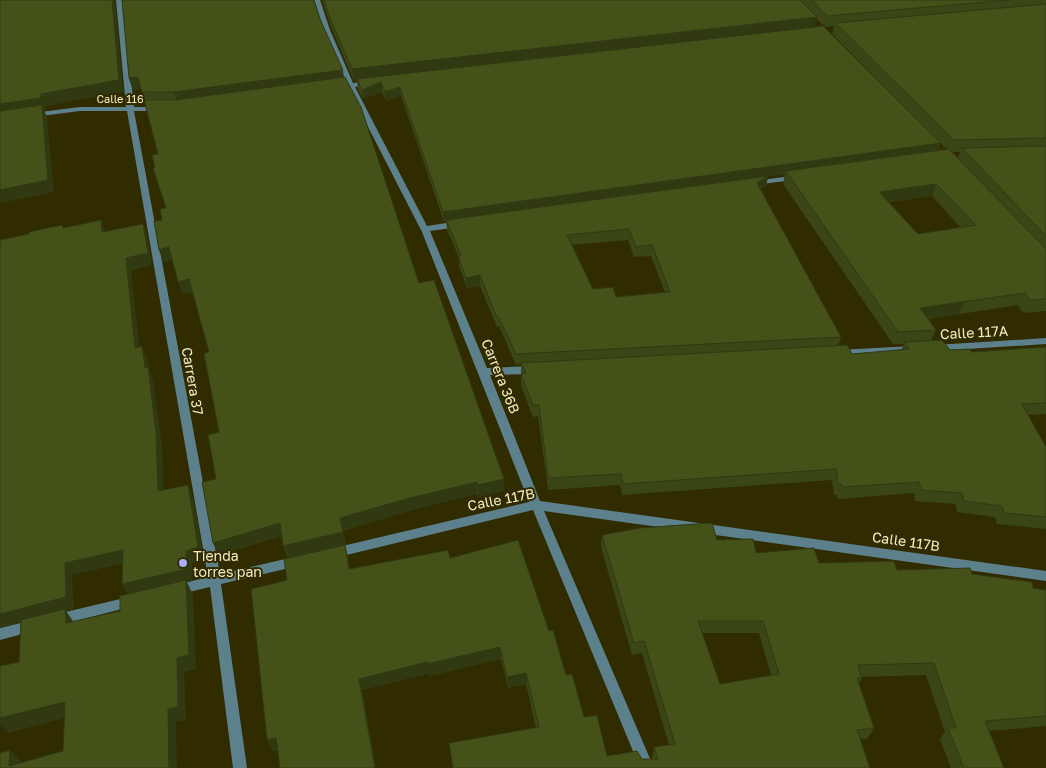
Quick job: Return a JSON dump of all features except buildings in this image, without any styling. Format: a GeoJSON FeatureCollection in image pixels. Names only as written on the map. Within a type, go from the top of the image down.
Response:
{"type":"FeatureCollection","features":[{"type":"Feature","properties":{"kind":"street","name":"Carrera 37"},"geometry":{"type":"LineString","coordinates":[[119,0],[130,108],[215,581],[240,768]]}},
{"type":"Feature","properties":{"kind":"street","name":"Carrera 36B"},"geometry":{"type":"LineString","coordinates":[[317,0],[322,21],[352,85],[425,229],[485,372],[536,505],[647,768]]}},
{"type":"Feature","properties":{"kind":"street"},"geometry":{"type":"LineString","coordinates":[[332,88],[381,82]]}},
{"type":"Feature","properties":{"kind":"street","name":"Calle 116"},"geometry":{"type":"LineString","coordinates":[[27,116],[80,109],[170,109]]}},
{"type":"Feature","properties":{"kind":"street"},"geometry":{"type":"LineString","coordinates":[[750,183],[809,175]]}},
{"type":"Feature","properties":{"kind":"street"},"geometry":{"type":"LineString","coordinates":[[425,229],[464,224]]}},
{"type":"Feature","properties":{"kind":"street","name":"Calle 117A"},"geometry":{"type":"LineString","coordinates":[[830,353],[1046,341]]}},
{"type":"Feature","properties":{"kind":"street"},"geometry":{"type":"LineString","coordinates":[[485,372],[544,369]]}},
{"type":"Feature","properties":{"kind":"street","name":"Calle 117B"},"geometry":{"type":"LineString","coordinates":[[168,592],[536,505],[1046,576]]}},
{"type":"Feature","properties":{"kind":"street"},"geometry":{"type":"LineString","coordinates":[[0,634],[140,599]]}},
{"type":"Feature","properties":{"kind":"place","name":"Tienda torres pan"},"geometry":{"type":"Point","coordinates":[183,563]}}]}
